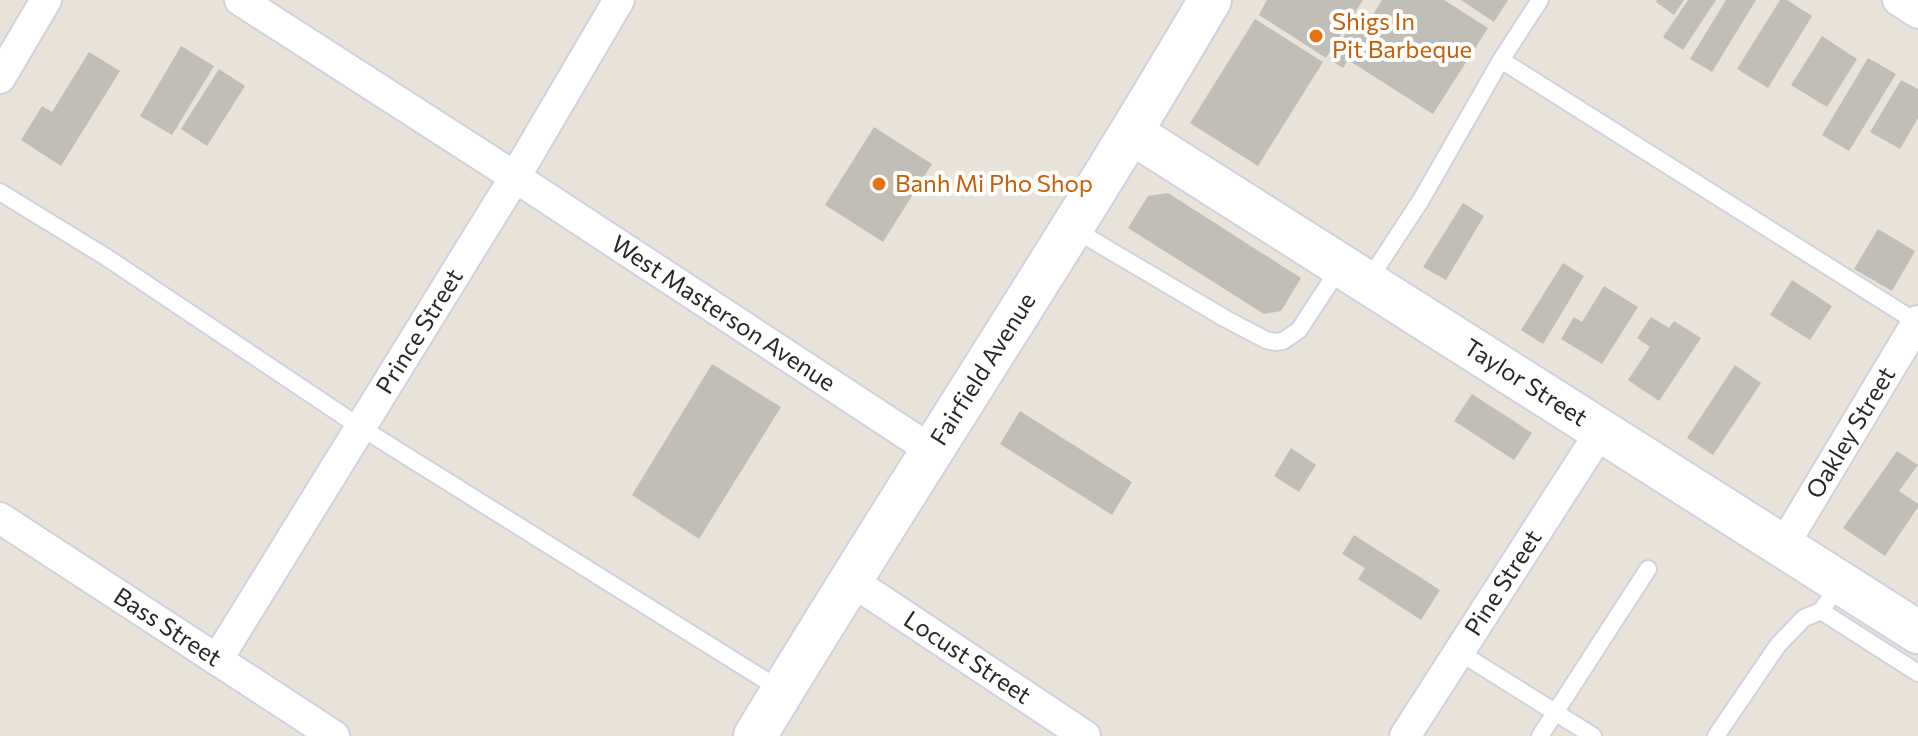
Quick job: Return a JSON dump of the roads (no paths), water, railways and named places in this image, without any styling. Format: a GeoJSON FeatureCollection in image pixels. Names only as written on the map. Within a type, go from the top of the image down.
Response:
{"type":"FeatureCollection","features":[{"type":"Feature","properties":{"kind":"main road","name":"Fairfield Avenue"},"geometry":{"type":"LineString","coordinates":[[755,736],[849,579],[1132,133],[1210,0]]}},
{"type":"Feature","properties":{"kind":"main road","name":"Taylor Street"},"geometry":{"type":"LineString","coordinates":[[1132,133],[1783,546],[1831,597],[1918,632]]}},
{"type":"Feature","properties":{"kind":"street"},"geometry":{"type":"LineString","coordinates":[[0,78],[46,0]]}},
{"type":"Feature","properties":{"kind":"street","name":"West Masterson Avenue"},"geometry":{"type":"LineString","coordinates":[[240,0],[931,450]]}},
{"type":"Feature","properties":{"kind":"street","name":"Prince Street"},"geometry":{"type":"LineString","coordinates":[[217,660],[515,177],[619,0]]}},
{"type":"Feature","properties":{"kind":"street"},"geometry":{"type":"LineString","coordinates":[[1898,0],[1918,13]]}},
{"type":"Feature","properties":{"kind":"street","name":"Oakley Street"},"geometry":{"type":"LineString","coordinates":[[1783,546],[1918,322]]}},
{"type":"Feature","properties":{"kind":"street","name":"Pine Street"},"geometry":{"type":"LineString","coordinates":[[1405,736],[1601,431]]}},
{"type":"Feature","properties":{"kind":"street","name":"Bass Street"},"geometry":{"type":"LineString","coordinates":[[0,518],[334,736]]}},
{"type":"Feature","properties":{"kind":"street","name":"Locust Street"},"geometry":{"type":"LineString","coordinates":[[849,579],[1085,736]]}},
{"type":"Feature","properties":{"kind":"lane"},"geometry":{"type":"LineString","coordinates":[[1072,227],[1226,319],[1266,340],[1283,341],[1299,330],[1354,274],[1421,200],[1501,60],[1540,0]]}},
{"type":"Feature","properties":{"kind":"lane"},"geometry":{"type":"LineString","coordinates":[[1501,60],[1918,322]]}},
{"type":"Feature","properties":{"kind":"lane"},"geometry":{"type":"LineString","coordinates":[[0,192],[106,257],[360,427],[782,691]]}},
{"type":"Feature","properties":{"kind":"lane"},"geometry":{"type":"LineString","coordinates":[[1540,736],[1648,569]]}},
{"type":"Feature","properties":{"kind":"lane"},"geometry":{"type":"LineString","coordinates":[[1716,736],[1778,645],[1804,618],[1831,597],[1918,673]]}},
{"type":"Feature","properties":{"kind":"lane"},"geometry":{"type":"LineString","coordinates":[[1459,652],[1593,736]]}},
{"type":"Feature","properties":{"kind":"place","name":"Shigs In Pit Barbeque"},"geometry":{"type":"Point","coordinates":[1316,36]}},
{"type":"Feature","properties":{"kind":"place","name":"Banh Mi Pho Shop"},"geometry":{"type":"Point","coordinates":[879,184]}}]}
